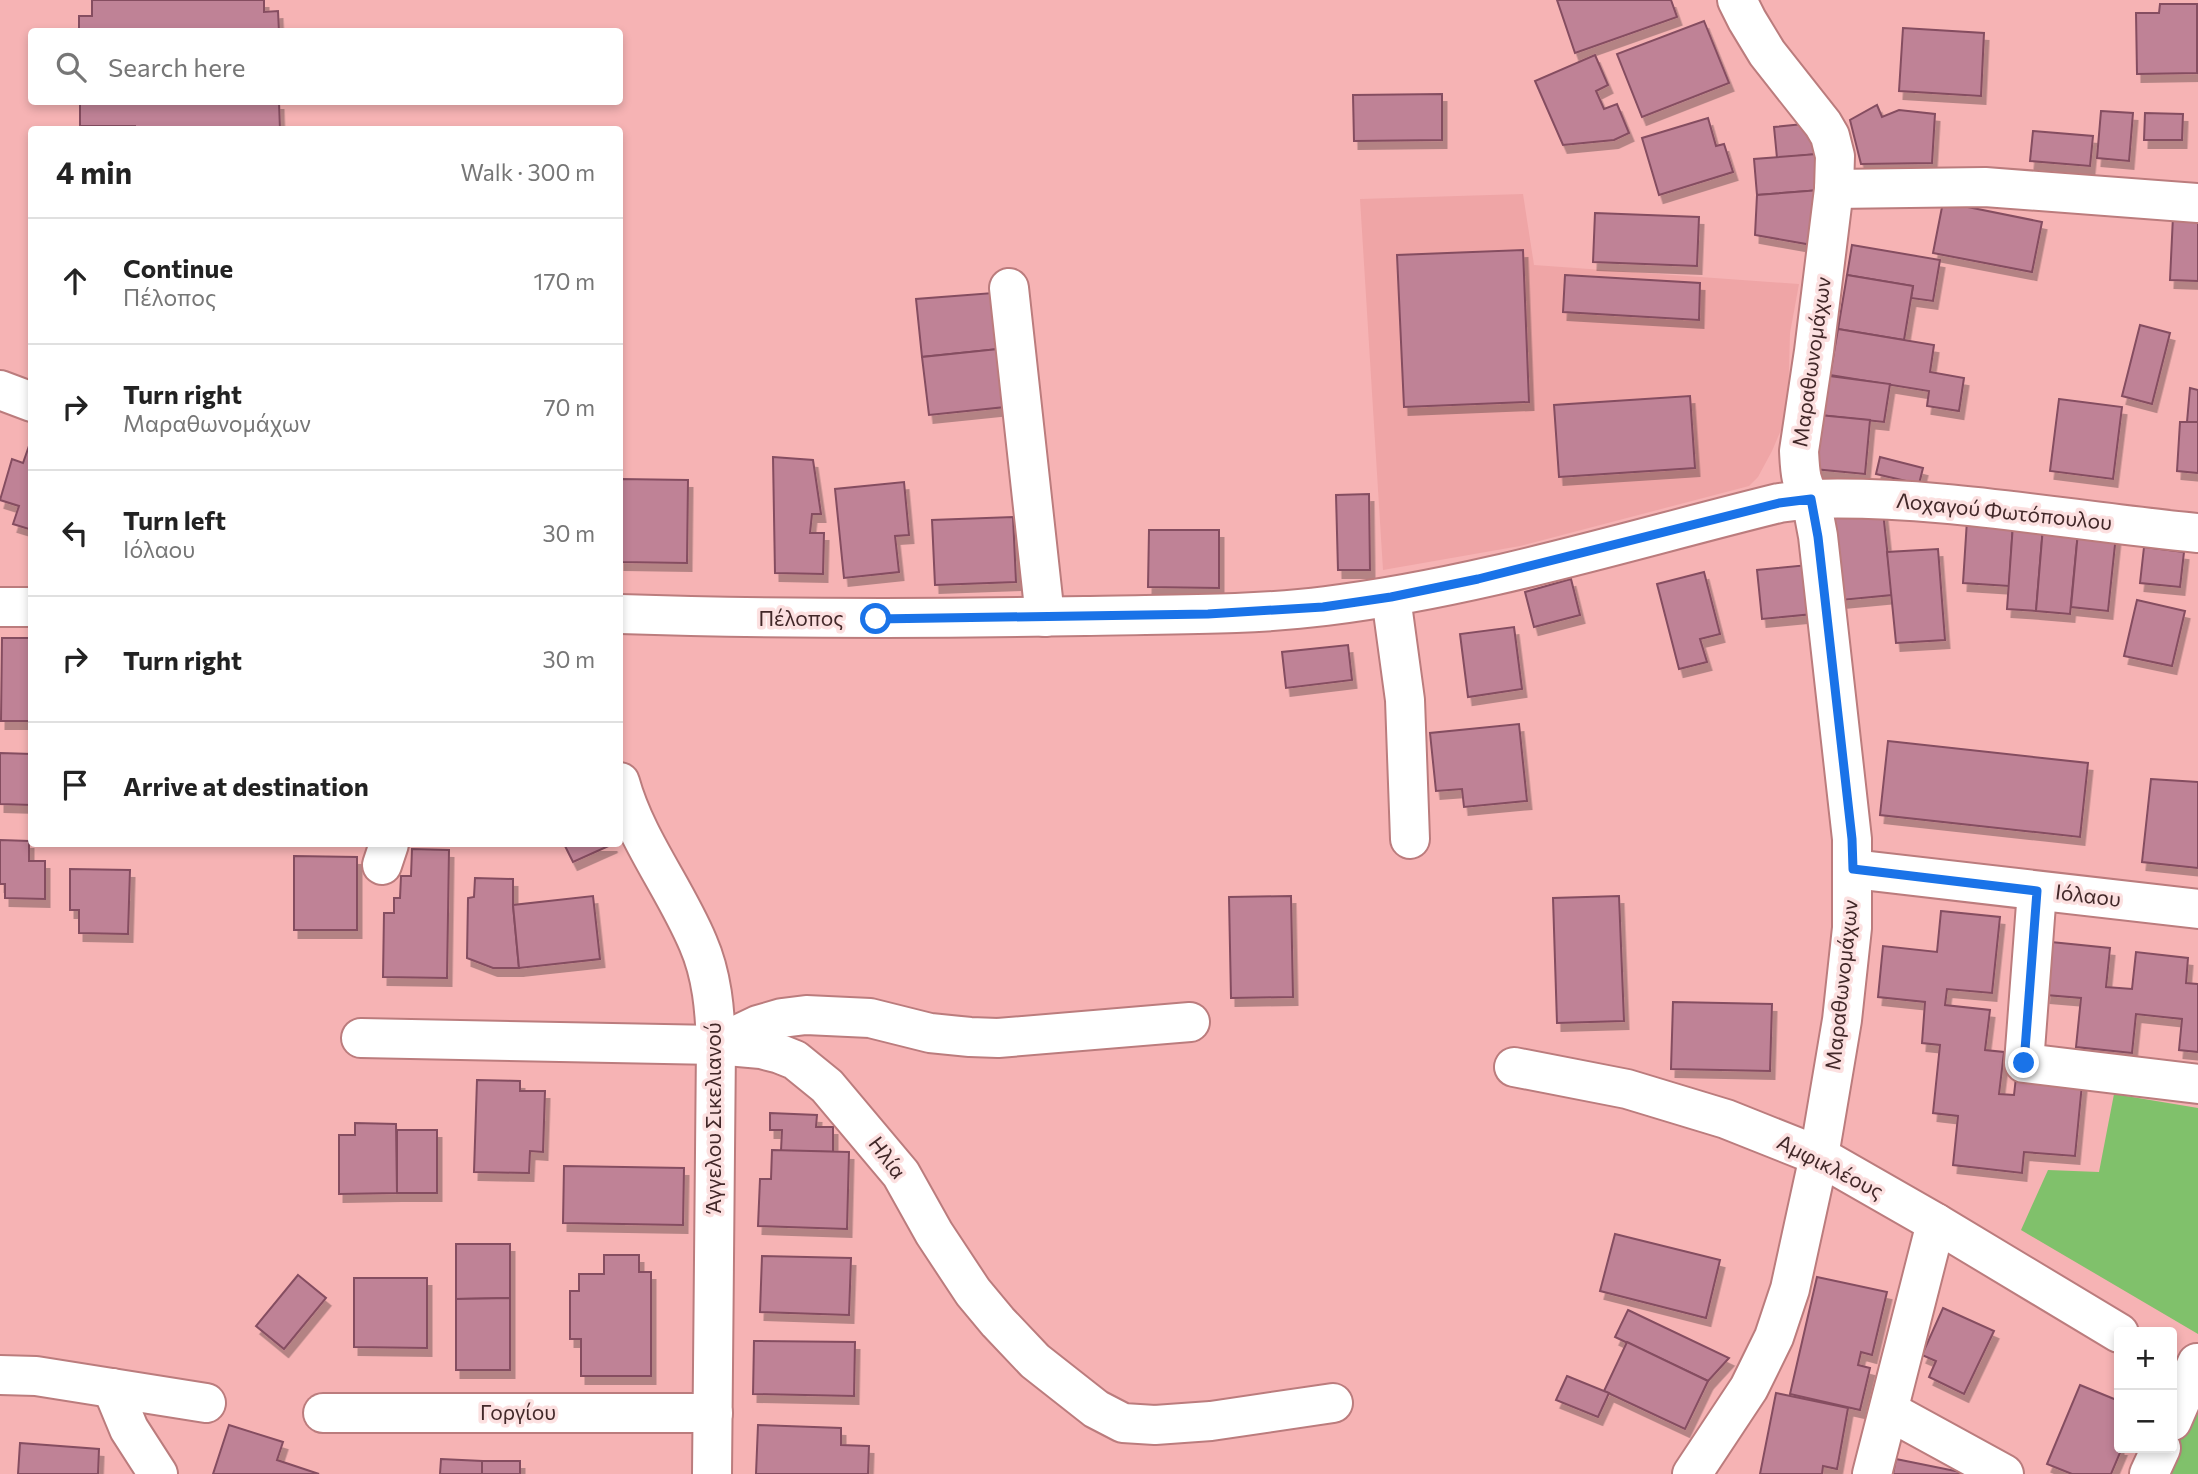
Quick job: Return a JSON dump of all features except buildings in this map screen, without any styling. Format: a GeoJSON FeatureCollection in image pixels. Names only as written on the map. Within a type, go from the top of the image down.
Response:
{"type":"FeatureCollection","features":[{"type":"Feature","properties":{"kind":"street","name":"Μαραθωνομάχων"},"geometry":{"type":"LineString","coordinates":[[1692,1474],[1749,1388],[1774,1337],[1790,1289],[1819,1156],[1842,1020],[1852,928],[1852,839],[1818,537],[1811,499],[1803,489],[1801,480],[1799,451],[1834,189],[1835,156],[1830,136],[1815,111],[1767,53],[1737,0]]}},
{"type":"Feature","properties":{"kind":"street"},"geometry":{"type":"LineString","coordinates":[[1834,189],[1985,187],[2198,204]]}},
{"type":"Feature","properties":{"kind":"street"},"geometry":{"type":"LineString","coordinates":[[1009,288],[1045,617]]}},
{"type":"Feature","properties":{"kind":"street"},"geometry":{"type":"LineString","coordinates":[[0,390],[28,400]]}},
{"type":"Feature","properties":{"kind":"street","name":"Λοχαγού Φωτόπουλου"},"geometry":{"type":"LineString","coordinates":[[1811,499],[1937,503],[2198,533]]}},
{"type":"Feature","properties":{"kind":"street","name":"Πέλοπος"},"geometry":{"type":"LineString","coordinates":[[623,614],[770,619],[1045,617],[1250,612],[1323,607],[1391,597],[1478,579],[1779,503],[1811,499]]}},
{"type":"Feature","properties":{"kind":"street"},"geometry":{"type":"LineString","coordinates":[[1391,597],[1405,700],[1410,839]]}},
{"type":"Feature","properties":{"kind":"street"},"geometry":{"type":"LineString","coordinates":[[0,607],[28,607]]}},
{"type":"Feature","properties":{"kind":"street","name":"Άγγελου Σικελιανού"},"geometry":{"type":"LineString","coordinates":[[623,790],[634,821],[700,946],[712,996],[716,1045],[712,1474]]}},
{"type":"Feature","properties":{"kind":"street","name":"Ιόλαου"},"geometry":{"type":"LineString","coordinates":[[1853,869],[2198,909]]}},
{"type":"Feature","properties":{"kind":"street"},"geometry":{"type":"LineString","coordinates":[[2037,891],[2024,1063],[2198,1084]]}},
{"type":"Feature","properties":{"kind":"street"},"geometry":{"type":"LineString","coordinates":[[716,1045],[758,1025],[806,1015],[870,1018],[930,1032],[998,1038],[1190,1022]]}},
{"type":"Feature","properties":{"kind":"street","name":"Ηλία"},"geometry":{"type":"LineString","coordinates":[[361,1038],[716,1045],[761,1049],[780,1054],[795,1060],[827,1086],[901,1174],[934,1233],[973,1292],[998,1322],[1035,1361],[1096,1409],[1123,1423],[1155,1425],[1211,1421],[1333,1404]]}},
{"type":"Feature","properties":{"kind":"street","name":"Αμφικλέους"},"geometry":{"type":"LineString","coordinates":[[1514,1067],[1628,1089],[1726,1119],[1819,1156],[2114,1330]]}},
{"type":"Feature","properties":{"kind":"street"},"geometry":{"type":"LineString","coordinates":[[1872,1474],[1936,1223]]}},
{"type":"Feature","properties":{"kind":"street"},"geometry":{"type":"LineString","coordinates":[[2177,1403],[2189,1361]]}},
{"type":"Feature","properties":{"kind":"street"},"geometry":{"type":"LineString","coordinates":[[0,1375],[36,1376],[206,1403]]}},
{"type":"Feature","properties":{"kind":"street"},"geometry":{"type":"LineString","coordinates":[[112,1388],[129,1429],[158,1474]]}},
{"type":"Feature","properties":{"kind":"street"},"geometry":{"type":"LineString","coordinates":[[1889,1411],[2004,1474]]}},
{"type":"Feature","properties":{"kind":"street","name":"Γοργίου"},"geometry":{"type":"LineString","coordinates":[[323,1413],[713,1413]]}},
{"type":"Feature","properties":{"kind":"street"},"geometry":{"type":"LineString","coordinates":[[2149,1474],[2159,1453]]}},
{"type":"Feature","properties":{"kind":"shaded area"},"geometry":{"type":"Polygon","coordinates":[[[1523,194],[1534,265],[1799,284],[1790,333],[1788,403],[1784,423],[1758,477],[1749,486],[1520,546],[1383,570],[1360,199],[1523,194]]]}},
{"type":"Feature","properties":{"kind":"green space"},"geometry":{"type":"Polygon","coordinates":[[[2114,1094],[2198,1108],[2198,1334],[2021,1230],[2048,1170],[2099,1172],[2114,1094]]]}},
{"type":"Feature","properties":{"kind":"green space"},"geometry":{"type":"Polygon","coordinates":[[[2198,1398],[2198,1474],[2162,1474],[2171,1453],[2177,1453],[2177,1439],[2198,1398]]]}},
{"type":"Feature","properties":{"kind":"route"},"geometry":{"type":"LineString","coordinates":[[876,619],[1208,614],[1323,607],[1391,597],[1478,579],[1779,503],[1811,499],[1818,537],[1852,839],[1853,869],[2037,891],[2024,1063]]}}]}
